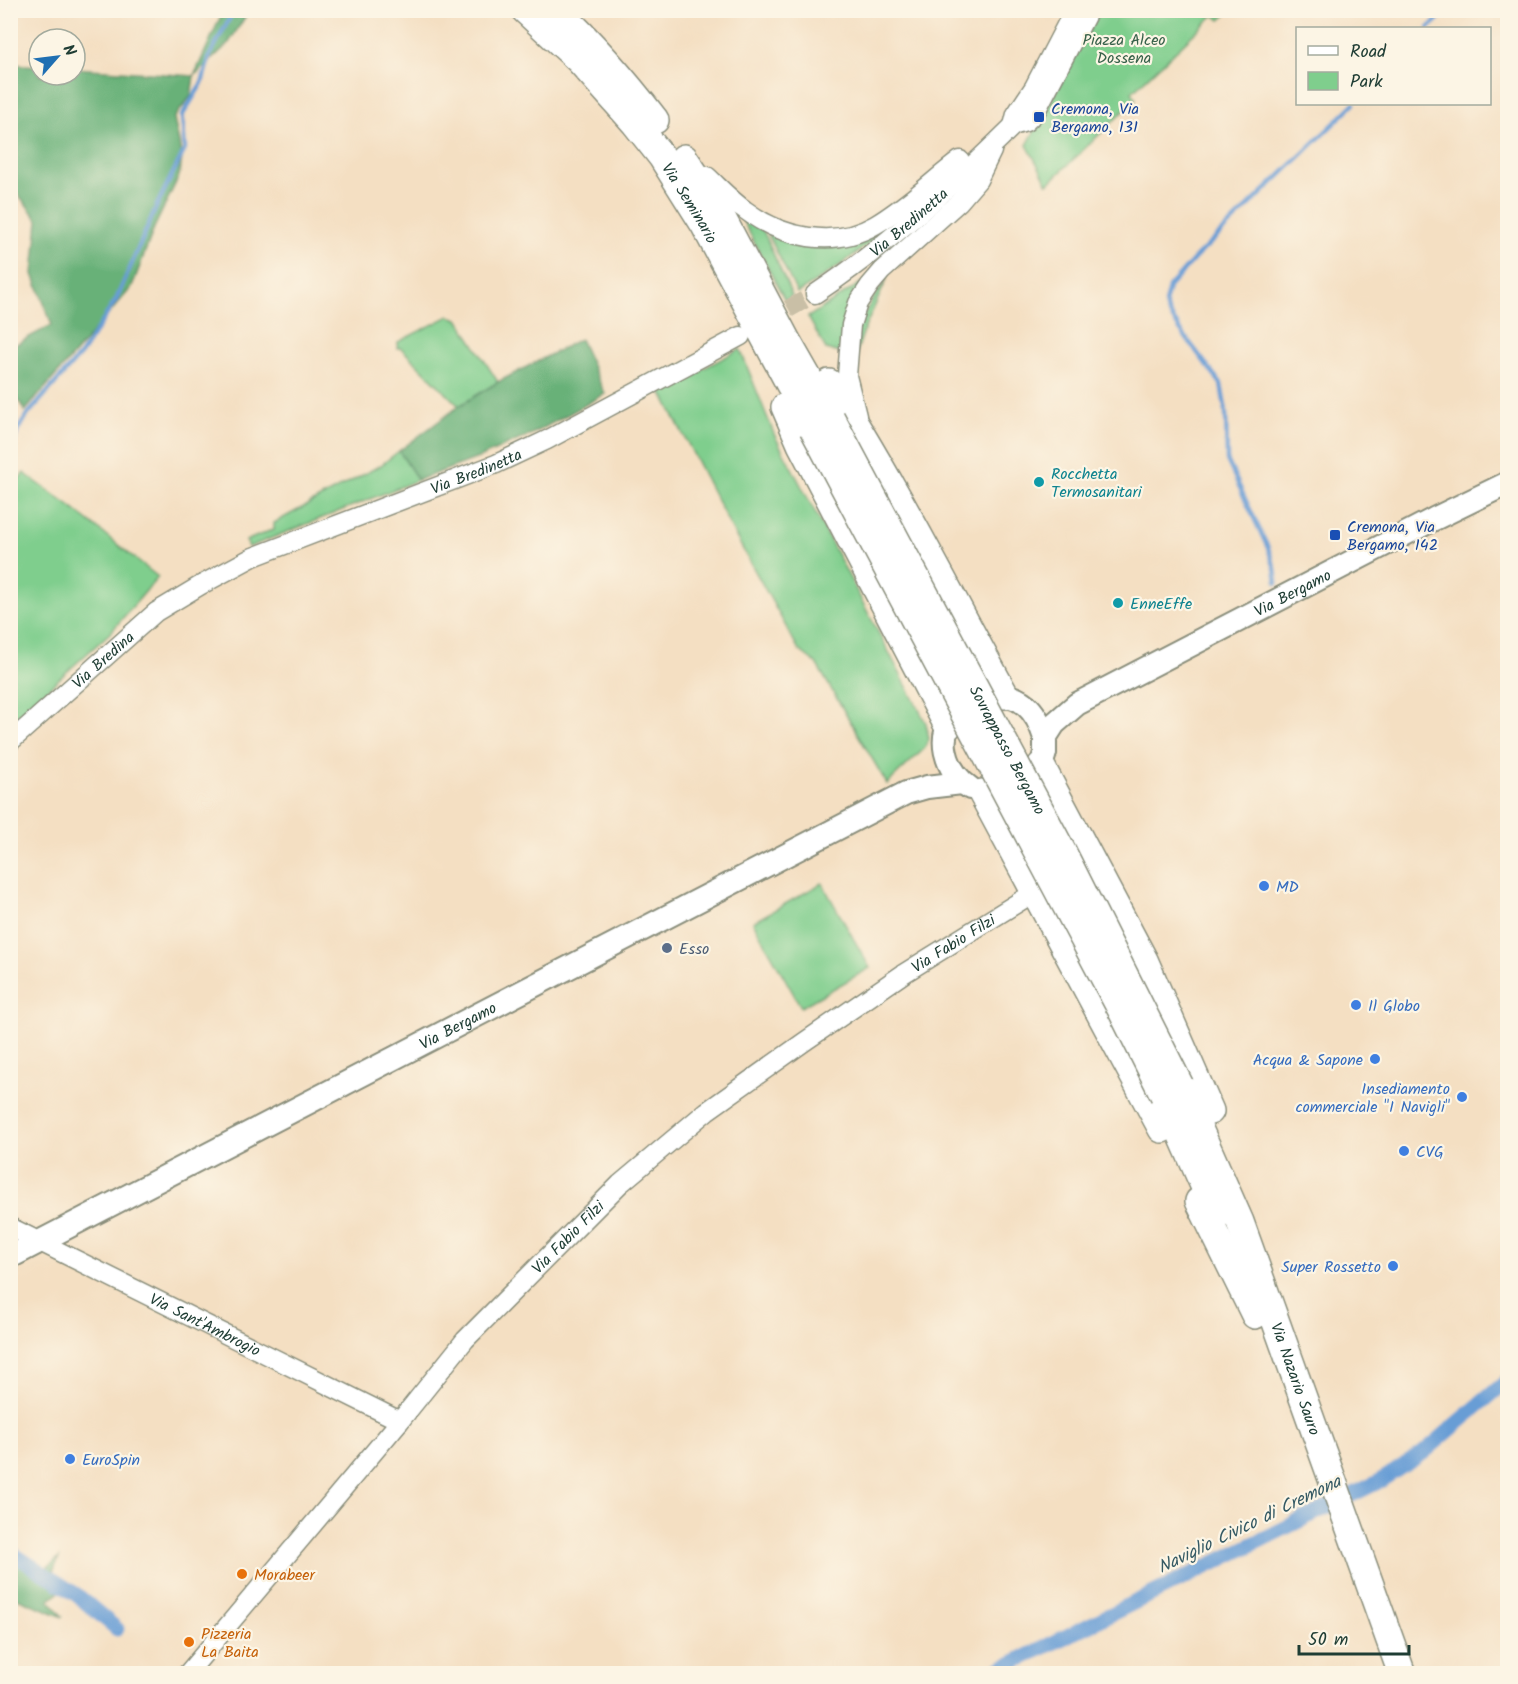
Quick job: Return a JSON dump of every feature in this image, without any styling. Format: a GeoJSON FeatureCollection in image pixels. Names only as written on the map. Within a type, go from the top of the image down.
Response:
{"type":"FeatureCollection","features":[{"type":"Feature","properties":{"kind":"highway","name":"Via Seminario"},"geometry":{"type":"LineString","coordinates":[[525,10],[579,60],[662,157],[704,224],[787,341],[822,423]]}},
{"type":"Feature","properties":{"kind":"highway","name":"Via Seminario"},"geometry":{"type":"LineString","coordinates":[[557,10],[622,77],[694,173],[713,201],[749,288]]}},
{"type":"Feature","properties":{"kind":"highway"},"geometry":{"type":"LineString","coordinates":[[749,288],[795,332],[862,435],[915,526],[1005,694]]}},
{"type":"Feature","properties":{"kind":"highway"},"geometry":{"type":"LineString","coordinates":[[749,288],[761,352],[801,444],[948,726]]}},
{"type":"Feature","properties":{"kind":"highway","name":"Sovrappasso Bergamo"},"geometry":{"type":"LineString","coordinates":[[822,423],[1062,851],[1172,1091]]}},
{"type":"Feature","properties":{"kind":"highway"},"geometry":{"type":"LineString","coordinates":[[911,656],[921,663],[943,659],[959,646],[967,624]]}},
{"type":"Feature","properties":{"kind":"highway"},"geometry":{"type":"LineString","coordinates":[[1041,766],[1144,960],[1203,1092],[1224,1150],[1240,1222]]}},
{"type":"Feature","properties":{"kind":"highway"},"geometry":{"type":"LineString","coordinates":[[972,788],[1034,892],[1178,1159],[1255,1315]]}},
{"type":"Feature","properties":{"kind":"highway","name":"Via Nazario Sauro"},"geometry":{"type":"LineString","coordinates":[[1172,1091],[1240,1222],[1327,1490],[1332,1527],[1384,1674]]}},
{"type":"Feature","properties":{"kind":"highway","name":"Via Nazario Sauro"},"geometry":{"type":"LineString","coordinates":[[1172,1091],[1210,1199],[1255,1315],[1327,1490],[1366,1571],[1402,1674]]}},
{"type":"Feature","properties":{"kind":"main road","name":"Via Bergamo"},"geometry":{"type":"LineString","coordinates":[[10,1257],[906,793],[927,787],[972,788],[996,795],[1016,790],[1033,778],[1041,766],[1046,738],[1054,724],[1077,704],[1508,483]]}},
{"type":"Feature","properties":{"kind":"main road"},"geometry":{"type":"LineString","coordinates":[[972,788],[951,770],[945,753],[948,726],[954,714],[964,704],[977,697],[990,694],[1005,694],[1018,699],[1030,708],[1040,722],[1046,738]]}},
{"type":"Feature","properties":{"kind":"main road","name":"Via Bergamo"},"geometry":{"type":"LineString","coordinates":[[1030,708],[1046,710],[1077,704]]}},
{"type":"Feature","properties":{"kind":"main road","name":"Via Bergamo"},"geometry":{"type":"LineString","coordinates":[[906,793],[936,765],[945,753]]}},
{"type":"Feature","properties":{"kind":"street"},"geometry":{"type":"LineString","coordinates":[[1013,126],[1016,114],[1034,87],[1074,10]]}},
{"type":"Feature","properties":{"kind":"street"},"geometry":{"type":"LineString","coordinates":[[1013,126],[1026,122],[1035,113],[1089,10]]}},
{"type":"Feature","properties":{"kind":"street","name":"Via Bredinetta"},"geometry":{"type":"LineString","coordinates":[[815,294],[880,245],[1013,126]]}},
{"type":"Feature","properties":{"kind":"street"},"geometry":{"type":"LineString","coordinates":[[694,173],[707,176],[746,211],[772,225],[799,236],[821,239],[838,238],[858,233],[875,225],[962,159],[996,142]]}},
{"type":"Feature","properties":{"kind":"street"},"geometry":{"type":"LineString","coordinates":[[862,435],[847,376],[851,325],[858,303],[882,271],[959,202],[978,180],[996,142]]}},
{"type":"Feature","properties":{"kind":"street","name":"Via Bredinetta"},"geometry":{"type":"LineString","coordinates":[[201,585],[253,557],[496,464],[547,440],[741,336]]}},
{"type":"Feature","properties":{"kind":"street","name":"Via Bredina"},"geometry":{"type":"LineString","coordinates":[[10,742],[156,612],[201,585]]}},
{"type":"Feature","properties":{"kind":"street","name":"Via Fabio Filzi"},"geometry":{"type":"LineString","coordinates":[[187,1674],[400,1421],[465,1340],[620,1184],[707,1111],[903,974],[1034,892],[1090,860]]}},
{"type":"Feature","properties":{"kind":"street","name":"Via Sant'Ambrogio"},"geometry":{"type":"LineString","coordinates":[[10,1227],[400,1421]]}},
{"type":"Feature","properties":{"kind":"green space"},"geometry":{"type":"Polygon","coordinates":[[[223,11],[249,11],[228,44],[194,76],[223,11]]]}},
{"type":"Feature","properties":{"kind":"green space","name":"Piazza Alceo Dossena"},"geometry":{"type":"Polygon","coordinates":[[[1100,11],[1231,11],[1220,20],[1214,15],[1132,92],[1136,99],[1048,184],[1027,145],[1100,11]]]}},
{"type":"Feature","properties":{"kind":"green space"},"geometry":{"type":"Polygon","coordinates":[[[11,64],[27,65],[27,87],[87,87],[87,69],[194,76],[191,96],[174,118],[182,158],[179,176],[154,228],[132,287],[25,411],[11,388],[11,347],[52,325],[33,274],[38,220],[15,190],[11,191],[11,64]]]}},
{"type":"Feature","properties":{"kind":"green space"},"geometry":{"type":"Polygon","coordinates":[[[742,219],[763,230],[792,296],[785,300],[742,219]]]}},
{"type":"Feature","properties":{"kind":"green space"},"geometry":{"type":"Polygon","coordinates":[[[885,230],[832,271],[797,293],[769,236],[772,234],[815,245],[842,246],[869,238],[885,230]]]}},
{"type":"Feature","properties":{"kind":"green space"},"geometry":{"type":"Polygon","coordinates":[[[887,279],[856,354],[857,333],[864,314],[887,279]]]}},
{"type":"Feature","properties":{"kind":"green space"},"geometry":{"type":"Polygon","coordinates":[[[861,283],[843,351],[839,353],[826,349],[808,317],[861,283]]]}},
{"type":"Feature","properties":{"kind":"green space"},"geometry":{"type":"Polygon","coordinates":[[[449,316],[458,319],[498,382],[459,406],[401,348],[397,348],[398,342],[449,316]]]}},
{"type":"Feature","properties":{"kind":"green space"},"geometry":{"type":"Polygon","coordinates":[[[580,339],[605,394],[536,432],[481,457],[418,480],[399,451],[459,406],[498,382],[580,339]]]}},
{"type":"Feature","properties":{"kind":"green space"},"geometry":{"type":"Polygon","coordinates":[[[740,349],[774,434],[926,723],[929,739],[925,748],[887,784],[816,663],[799,650],[730,526],[661,391],[740,349]]]}},
{"type":"Feature","properties":{"kind":"green space"},"geometry":{"type":"Polygon","coordinates":[[[399,451],[418,480],[249,547],[246,541],[274,529],[274,523],[381,465],[399,451]]]}},
{"type":"Feature","properties":{"kind":"green space"},"geometry":{"type":"Polygon","coordinates":[[[24,473],[158,577],[110,633],[11,722],[11,487],[24,473]]]}},
{"type":"Feature","properties":{"kind":"green space"},"geometry":{"type":"Polygon","coordinates":[[[822,883],[870,968],[801,1007],[753,922],[822,883]]]}},
{"type":"Feature","properties":{"kind":"green space"},"geometry":{"type":"Polygon","coordinates":[[[11,1547],[43,1570],[59,1558],[48,1583],[60,1591],[49,1600],[63,1617],[11,1597],[11,1547]]]}},
{"type":"Feature","properties":{"kind":"waterway"},"geometry":{"type":"LineString","coordinates":[[10,457],[18,429],[29,413],[81,354],[116,300],[157,205],[185,149],[182,116],[202,83],[210,55],[234,10]]}},
{"type":"Feature","properties":{"kind":"waterway"},"geometry":{"type":"LineString","coordinates":[[1430,27],[1447,10]]}},
{"type":"Feature","properties":{"kind":"waterway"},"geometry":{"type":"LineString","coordinates":[[1277,583],[1268,548],[1227,460],[1226,413],[1221,384],[1181,331],[1165,303],[1169,287],[1195,258],[1353,105]]}},
{"type":"Feature","properties":{"kind":"waterway","name":"Naviglio Civico di Cremona"},"geometry":{"type":"LineString","coordinates":[[990,1674],[1380,1481],[1423,1453],[1508,1380]]}},
{"type":"Feature","properties":{"kind":"waterway"},"geometry":{"type":"LineString","coordinates":[[10,1552],[77,1595],[117,1629]]}},
{"type":"Feature","properties":{"kind":"tunnel"},"geometry":{"type":"LineString","coordinates":[[765,322],[815,294]]}},
{"type":"Feature","properties":{"kind":"place","name":"Cremona, Via Bergamo, 131"},"geometry":{"type":"Point","coordinates":[1039,117]}},
{"type":"Feature","properties":{"kind":"place","name":"Rocchetta Termosanitari"},"geometry":{"type":"Point","coordinates":[1039,482]}},
{"type":"Feature","properties":{"kind":"place","name":"Cremona, Via Bergamo, 142"},"geometry":{"type":"Point","coordinates":[1335,535]}},
{"type":"Feature","properties":{"kind":"place","name":"EnneEffe"},"geometry":{"type":"Point","coordinates":[1118,603]}},
{"type":"Feature","properties":{"kind":"place","name":"MD"},"geometry":{"type":"Point","coordinates":[1264,886]}},
{"type":"Feature","properties":{"kind":"place","name":"Esso"},"geometry":{"type":"Point","coordinates":[667,948]}},
{"type":"Feature","properties":{"kind":"place","name":"Il Globo"},"geometry":{"type":"Point","coordinates":[1356,1005]}},
{"type":"Feature","properties":{"kind":"place","name":"Acqua & Sapone"},"geometry":{"type":"Point","coordinates":[1375,1059]}},
{"type":"Feature","properties":{"kind":"place","name":"Insediamento commerciale \"I Navigli\""},"geometry":{"type":"Point","coordinates":[1462,1097]}},
{"type":"Feature","properties":{"kind":"place","name":"CVG"},"geometry":{"type":"Point","coordinates":[1404,1151]}},
{"type":"Feature","properties":{"kind":"place","name":"Super Rossetto"},"geometry":{"type":"Point","coordinates":[1393,1266]}},
{"type":"Feature","properties":{"kind":"place","name":"EuroSpin"},"geometry":{"type":"Point","coordinates":[70,1459]}},
{"type":"Feature","properties":{"kind":"place","name":"Morabeer"},"geometry":{"type":"Point","coordinates":[242,1574]}},
{"type":"Feature","properties":{"kind":"place","name":"Pizzeria La Baita"},"geometry":{"type":"Point","coordinates":[189,1642]}}]}
